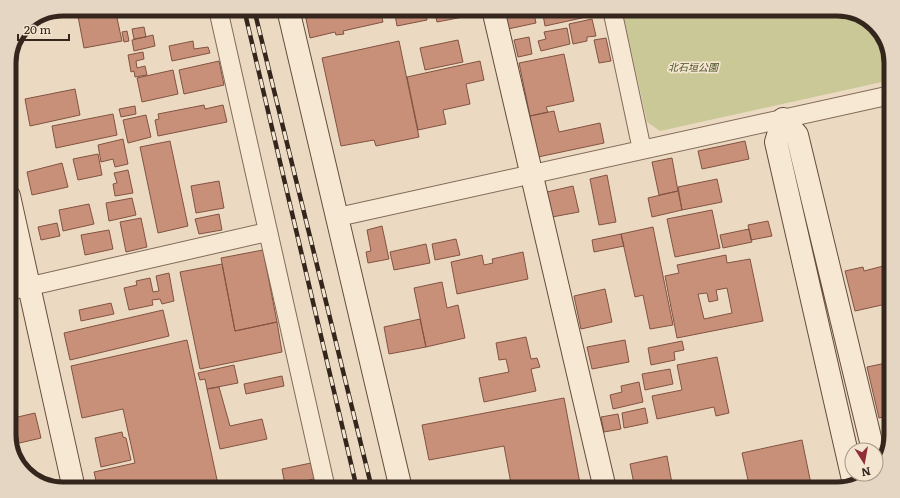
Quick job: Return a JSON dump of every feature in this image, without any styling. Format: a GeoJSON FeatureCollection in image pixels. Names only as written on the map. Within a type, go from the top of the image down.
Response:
{"type":"FeatureCollection","features":[{"type":"Feature","properties":{"kind":"street"},"geometry":{"type":"LineString","coordinates":[[220,16],[324,482]]}},
{"type":"Feature","properties":{"kind":"street"},"geometry":{"type":"LineString","coordinates":[[290,16],[399,482]]}},
{"type":"Feature","properties":{"kind":"street"},"geometry":{"type":"LineString","coordinates":[[495,16],[603,482]]}},
{"type":"Feature","properties":{"kind":"street"},"geometry":{"type":"LineString","coordinates":[[613,16],[642,150]]}},
{"type":"Feature","properties":{"kind":"street"},"geometry":{"type":"LineString","coordinates":[[338,217],[884,97]]}},
{"type":"Feature","properties":{"kind":"street"},"geometry":{"type":"LineString","coordinates":[[783,119],[797,135],[871,442]]}},
{"type":"Feature","properties":{"kind":"street"},"geometry":{"type":"LineString","coordinates":[[783,119],[776,142],[853,479]]}},
{"type":"Feature","properties":{"kind":"street"},"geometry":{"type":"LineString","coordinates":[[19,289],[267,232]]}},
{"type":"Feature","properties":{"kind":"street"},"geometry":{"type":"LineString","coordinates":[[16,261],[19,289],[72,482]]}},
{"type":"Feature","properties":{"kind":"green space","name":"北石垣公園"},"geometry":{"type":"Polygon","coordinates":[[[624,16],[843,16],[861,22],[866,26],[878,39],[882,51],[884,60],[884,82],[660,131],[647,122],[624,16]]]}},
{"type":"Feature","properties":{"kind":"building"},"geometry":{"type":"Polygon","coordinates":[[[78,16],[117,16],[122,41],[84,48],[78,16]]]}},
{"type":"Feature","properties":{"kind":"building"},"geometry":{"type":"Polygon","coordinates":[[[305,16],[381,16],[383,22],[343,31],[344,34],[336,35],[335,32],[310,38],[305,16]]]}},
{"type":"Feature","properties":{"kind":"building"},"geometry":{"type":"Polygon","coordinates":[[[395,16],[426,16],[427,20],[397,26],[395,16]]]}},
{"type":"Feature","properties":{"kind":"building"},"geometry":{"type":"Polygon","coordinates":[[[436,16],[468,16],[437,22],[436,16]]]}},
{"type":"Feature","properties":{"kind":"building"},"geometry":{"type":"Polygon","coordinates":[[[506,16],[534,16],[536,23],[508,29],[506,16]]]}},
{"type":"Feature","properties":{"kind":"building"},"geometry":{"type":"Polygon","coordinates":[[[543,16],[582,16],[582,18],[545,26],[543,16]]]}},
{"type":"Feature","properties":{"kind":"building"},"geometry":{"type":"Polygon","coordinates":[[[592,19],[596,36],[587,37],[587,41],[573,44],[569,24],[592,19]]]}},
{"type":"Feature","properties":{"kind":"building"},"geometry":{"type":"Polygon","coordinates":[[[144,27],[146,37],[134,39],[132,29],[144,27]]]}},
{"type":"Feature","properties":{"kind":"building"},"geometry":{"type":"Polygon","coordinates":[[[567,28],[570,44],[541,51],[538,41],[546,39],[544,32],[567,28]]]}},
{"type":"Feature","properties":{"kind":"building"},"geometry":{"type":"Polygon","coordinates":[[[127,31],[129,41],[124,42],[122,32],[127,31]]]}},
{"type":"Feature","properties":{"kind":"building"},"geometry":{"type":"Polygon","coordinates":[[[153,35],[155,46],[134,51],[132,40],[153,35]]]}},
{"type":"Feature","properties":{"kind":"building"},"geometry":{"type":"Polygon","coordinates":[[[529,37],[532,54],[518,57],[514,40],[529,37]]]}},
{"type":"Feature","properties":{"kind":"building"},"geometry":{"type":"Polygon","coordinates":[[[606,38],[611,61],[599,63],[594,40],[606,38]]]}},
{"type":"Feature","properties":{"kind":"building"},"geometry":{"type":"Polygon","coordinates":[[[458,40],[463,62],[425,70],[420,48],[458,40]]]}},
{"type":"Feature","properties":{"kind":"building"},"geometry":{"type":"Polygon","coordinates":[[[193,41],[194,49],[208,47],[210,53],[172,61],[169,46],[193,41]]]}},
{"type":"Feature","properties":{"kind":"building"},"geometry":{"type":"Polygon","coordinates":[[[399,41],[419,137],[376,146],[374,140],[341,146],[322,58],[399,41]]]}},
{"type":"Feature","properties":{"kind":"building"},"geometry":{"type":"Polygon","coordinates":[[[143,52],[144,59],[136,61],[137,68],[145,66],[147,75],[135,77],[134,71],[131,72],[128,55],[143,52]]]}},
{"type":"Feature","properties":{"kind":"building"},"geometry":{"type":"Polygon","coordinates":[[[564,54],[574,101],[546,107],[548,112],[530,116],[519,63],[564,54]]]}},
{"type":"Feature","properties":{"kind":"building"},"geometry":{"type":"Polygon","coordinates":[[[219,61],[224,85],[184,94],[179,70],[219,61]]]}},
{"type":"Feature","properties":{"kind":"building"},"geometry":{"type":"Polygon","coordinates":[[[480,61],[484,80],[466,84],[470,104],[443,110],[446,124],[418,130],[407,77],[480,61]]]}},
{"type":"Feature","properties":{"kind":"building"},"geometry":{"type":"Polygon","coordinates":[[[173,70],[178,94],[142,102],[137,78],[173,70]]]}},
{"type":"Feature","properties":{"kind":"building"},"geometry":{"type":"Polygon","coordinates":[[[75,89],[80,115],[30,126],[25,99],[75,89]]]}},
{"type":"Feature","properties":{"kind":"building"},"geometry":{"type":"Polygon","coordinates":[[[204,105],[205,109],[223,105],[227,122],[158,136],[155,120],[159,119],[158,114],[204,105]]]}},
{"type":"Feature","properties":{"kind":"building"},"geometry":{"type":"Polygon","coordinates":[[[135,106],[136,114],[121,117],[119,109],[135,106]]]}},
{"type":"Feature","properties":{"kind":"building"},"geometry":{"type":"Polygon","coordinates":[[[554,111],[559,132],[600,123],[604,143],[538,157],[530,116],[554,111]]]}},
{"type":"Feature","properties":{"kind":"building"},"geometry":{"type":"Polygon","coordinates":[[[113,114],[117,135],[56,148],[52,126],[113,114]]]}},
{"type":"Feature","properties":{"kind":"building"},"geometry":{"type":"Polygon","coordinates":[[[146,115],[151,137],[128,143],[123,120],[146,115]]]}},
{"type":"Feature","properties":{"kind":"building"},"geometry":{"type":"Polygon","coordinates":[[[123,139],[128,164],[115,167],[113,159],[101,162],[98,145],[123,139]]]}},
{"type":"Feature","properties":{"kind":"building"},"geometry":{"type":"Polygon","coordinates":[[[170,141],[188,226],[158,233],[140,147],[170,141]]]}},
{"type":"Feature","properties":{"kind":"building"},"geometry":{"type":"Polygon","coordinates":[[[745,141],[749,159],[702,169],[698,151],[745,141]]]}},
{"type":"Feature","properties":{"kind":"building"},"geometry":{"type":"Polygon","coordinates":[[[98,154],[102,175],[78,180],[73,159],[98,154]]]}},
{"type":"Feature","properties":{"kind":"building"},"geometry":{"type":"Polygon","coordinates":[[[672,158],[678,191],[659,195],[652,162],[672,158]]]}},
{"type":"Feature","properties":{"kind":"building"},"geometry":{"type":"Polygon","coordinates":[[[62,163],[68,187],[32,195],[27,172],[62,163]]]}},
{"type":"Feature","properties":{"kind":"building"},"geometry":{"type":"Polygon","coordinates":[[[128,170],[133,193],[115,196],[113,184],[117,183],[114,173],[128,170]]]}},
{"type":"Feature","properties":{"kind":"building"},"geometry":{"type":"Polygon","coordinates":[[[607,175],[616,222],[599,225],[590,179],[607,175]]]}},
{"type":"Feature","properties":{"kind":"building"},"geometry":{"type":"Polygon","coordinates":[[[717,179],[722,202],[682,210],[678,187],[717,179]]]}},
{"type":"Feature","properties":{"kind":"building"},"geometry":{"type":"Polygon","coordinates":[[[219,181],[224,208],[196,213],[191,186],[219,181]]]}},
{"type":"Feature","properties":{"kind":"building"},"geometry":{"type":"Polygon","coordinates":[[[573,186],[579,212],[552,217],[547,192],[573,186]]]}},
{"type":"Feature","properties":{"kind":"building"},"geometry":{"type":"Polygon","coordinates":[[[678,191],[682,210],[652,217],[648,198],[678,191]]]}},
{"type":"Feature","properties":{"kind":"building"},"geometry":{"type":"Polygon","coordinates":[[[132,198],[136,215],[109,221],[106,203],[132,198]]]}},
{"type":"Feature","properties":{"kind":"building"},"geometry":{"type":"Polygon","coordinates":[[[89,204],[94,224],[63,231],[59,210],[89,204]]]}},
{"type":"Feature","properties":{"kind":"building"},"geometry":{"type":"Polygon","coordinates":[[[712,210],[720,248],[675,257],[667,219],[712,210]]]}},
{"type":"Feature","properties":{"kind":"building"},"geometry":{"type":"Polygon","coordinates":[[[219,214],[222,230],[199,234],[195,219],[219,214]]]}},
{"type":"Feature","properties":{"kind":"building"},"geometry":{"type":"Polygon","coordinates":[[[141,218],[147,247],[126,252],[120,222],[141,218]]]}},
{"type":"Feature","properties":{"kind":"building"},"geometry":{"type":"Polygon","coordinates":[[[768,221],[772,236],[751,240],[748,225],[768,221]]]}},
{"type":"Feature","properties":{"kind":"building"},"geometry":{"type":"Polygon","coordinates":[[[57,223],[60,236],[41,240],[38,227],[57,223]]]}},
{"type":"Feature","properties":{"kind":"building"},"geometry":{"type":"Polygon","coordinates":[[[382,226],[389,259],[368,263],[366,252],[371,251],[367,230],[382,226]]]}},
{"type":"Feature","properties":{"kind":"building"},"geometry":{"type":"Polygon","coordinates":[[[653,227],[673,325],[650,329],[643,295],[635,297],[621,234],[653,227]]]}},
{"type":"Feature","properties":{"kind":"building"},"geometry":{"type":"Polygon","coordinates":[[[749,229],[752,242],[723,248],[720,235],[749,229]]]}},
{"type":"Feature","properties":{"kind":"building"},"geometry":{"type":"Polygon","coordinates":[[[109,230],[113,249],[85,255],[81,235],[109,230]]]}},
{"type":"Feature","properties":{"kind":"building"},"geometry":{"type":"Polygon","coordinates":[[[621,234],[624,246],[594,252],[592,240],[621,234]]]}},
{"type":"Feature","properties":{"kind":"building"},"geometry":{"type":"Polygon","coordinates":[[[456,239],[460,255],[435,260],[432,244],[456,239]]]}},
{"type":"Feature","properties":{"kind":"building"},"geometry":{"type":"Polygon","coordinates":[[[426,244],[430,263],[394,270],[390,252],[426,244]]]}},
{"type":"Feature","properties":{"kind":"building"},"geometry":{"type":"Polygon","coordinates":[[[263,250],[277,322],[235,331],[221,258],[263,250]]]}},
{"type":"Feature","properties":{"kind":"building"},"geometry":{"type":"Polygon","coordinates":[[[523,252],[528,279],[457,294],[451,262],[482,255],[484,265],[493,263],[492,259],[523,252]]]}},
{"type":"Feature","properties":{"kind":"building"},"geometry":{"type":"Polygon","coordinates":[[[726,255],[727,263],[750,259],[763,321],[677,338],[665,276],[679,273],[677,265],[726,255]],[[727,288],[716,290],[718,300],[709,302],[707,293],[698,294],[704,319],[732,313],[727,288]]]}},
{"type":"Feature","properties":{"kind":"building"},"geometry":{"type":"Polygon","coordinates":[[[222,264],[235,331],[277,322],[282,352],[200,369],[180,272],[222,264]]]}},
{"type":"Feature","properties":{"kind":"building"},"geometry":{"type":"Polygon","coordinates":[[[884,266],[884,305],[855,311],[845,271],[863,267],[864,271],[884,266]]]}},
{"type":"Feature","properties":{"kind":"building"},"geometry":{"type":"Polygon","coordinates":[[[169,273],[174,301],[162,304],[160,299],[152,300],[153,305],[129,310],[124,288],[137,285],[136,281],[150,278],[153,292],[159,291],[156,276],[169,273]]]}},
{"type":"Feature","properties":{"kind":"building"},"geometry":{"type":"Polygon","coordinates":[[[442,282],[447,308],[458,305],[465,338],[426,347],[414,288],[442,282]]]}},
{"type":"Feature","properties":{"kind":"building"},"geometry":{"type":"Polygon","coordinates":[[[605,289],[612,322],[581,329],[574,296],[605,289]]]}},
{"type":"Feature","properties":{"kind":"building"},"geometry":{"type":"Polygon","coordinates":[[[111,303],[114,314],[81,321],[79,310],[111,303]]]}},
{"type":"Feature","properties":{"kind":"building"},"geometry":{"type":"Polygon","coordinates":[[[163,310],[169,336],[70,360],[64,333],[163,310]]]}},
{"type":"Feature","properties":{"kind":"building"},"geometry":{"type":"Polygon","coordinates":[[[420,319],[426,347],[389,354],[384,327],[420,319]]]}},
{"type":"Feature","properties":{"kind":"building"},"geometry":{"type":"Polygon","coordinates":[[[526,337],[531,359],[537,358],[540,367],[531,369],[536,391],[484,402],[479,378],[509,372],[506,359],[499,360],[496,343],[526,337]]]}},
{"type":"Feature","properties":{"kind":"building"},"geometry":{"type":"Polygon","coordinates":[[[187,340],[217,482],[96,482],[94,472],[135,463],[123,409],[82,418],[71,366],[187,340]]]}},
{"type":"Feature","properties":{"kind":"building"},"geometry":{"type":"Polygon","coordinates":[[[625,340],[629,362],[592,369],[587,347],[625,340]]]}},
{"type":"Feature","properties":{"kind":"building"},"geometry":{"type":"Polygon","coordinates":[[[682,341],[684,350],[674,352],[675,360],[651,365],[648,348],[682,341]]]}},
{"type":"Feature","properties":{"kind":"building"},"geometry":{"type":"Polygon","coordinates":[[[717,357],[729,413],[716,416],[714,407],[657,419],[652,396],[682,390],[677,365],[717,357]]]}},
{"type":"Feature","properties":{"kind":"building"},"geometry":{"type":"Polygon","coordinates":[[[884,363],[884,417],[879,418],[867,367],[884,363]]]}},
{"type":"Feature","properties":{"kind":"building"},"geometry":{"type":"Polygon","coordinates":[[[234,365],[238,383],[207,389],[205,379],[200,380],[198,373],[234,365]]]}},
{"type":"Feature","properties":{"kind":"building"},"geometry":{"type":"Polygon","coordinates":[[[670,369],[673,384],[645,390],[642,374],[670,369]]]}},
{"type":"Feature","properties":{"kind":"building"},"geometry":{"type":"Polygon","coordinates":[[[282,376],[284,386],[246,394],[244,384],[282,376]]]}},
{"type":"Feature","properties":{"kind":"building"},"geometry":{"type":"Polygon","coordinates":[[[639,382],[643,402],[613,409],[610,395],[622,392],[621,386],[639,382]]]}},
{"type":"Feature","properties":{"kind":"building"},"geometry":{"type":"Polygon","coordinates":[[[219,387],[230,426],[262,419],[267,439],[220,449],[207,389],[219,387]]]}},
{"type":"Feature","properties":{"kind":"building"},"geometry":{"type":"Polygon","coordinates":[[[564,398],[580,482],[511,482],[504,446],[429,460],[422,425],[564,398]]]}},
{"type":"Feature","properties":{"kind":"building"},"geometry":{"type":"Polygon","coordinates":[[[645,408],[648,423],[624,428],[622,413],[645,408]]]}},
{"type":"Feature","properties":{"kind":"building"},"geometry":{"type":"Polygon","coordinates":[[[35,413],[41,438],[17,444],[16,417],[35,413]]]}},
{"type":"Feature","properties":{"kind":"building"},"geometry":{"type":"Polygon","coordinates":[[[618,414],[621,429],[604,432],[601,417],[618,414]]]}},
{"type":"Feature","properties":{"kind":"building"},"geometry":{"type":"Polygon","coordinates":[[[122,432],[123,437],[126,438],[131,460],[101,467],[95,438],[122,432]]]}},
{"type":"Feature","properties":{"kind":"building"},"geometry":{"type":"Polygon","coordinates":[[[802,440],[811,482],[748,482],[742,453],[802,440]]]}},
{"type":"Feature","properties":{"kind":"building"},"geometry":{"type":"Polygon","coordinates":[[[667,456],[672,482],[634,482],[630,464],[667,456]]]}},
{"type":"Feature","properties":{"kind":"building"},"geometry":{"type":"Polygon","coordinates":[[[311,463],[314,479],[300,482],[284,482],[282,469],[311,463]]]}},
{"type":"Feature","properties":{"kind":"railway"},"geometry":{"type":"LineString","coordinates":[[246,16],[355,482]]}},
{"type":"Feature","properties":{"kind":"railway"},"geometry":{"type":"LineString","coordinates":[[256,16],[370,482]]}}]}
